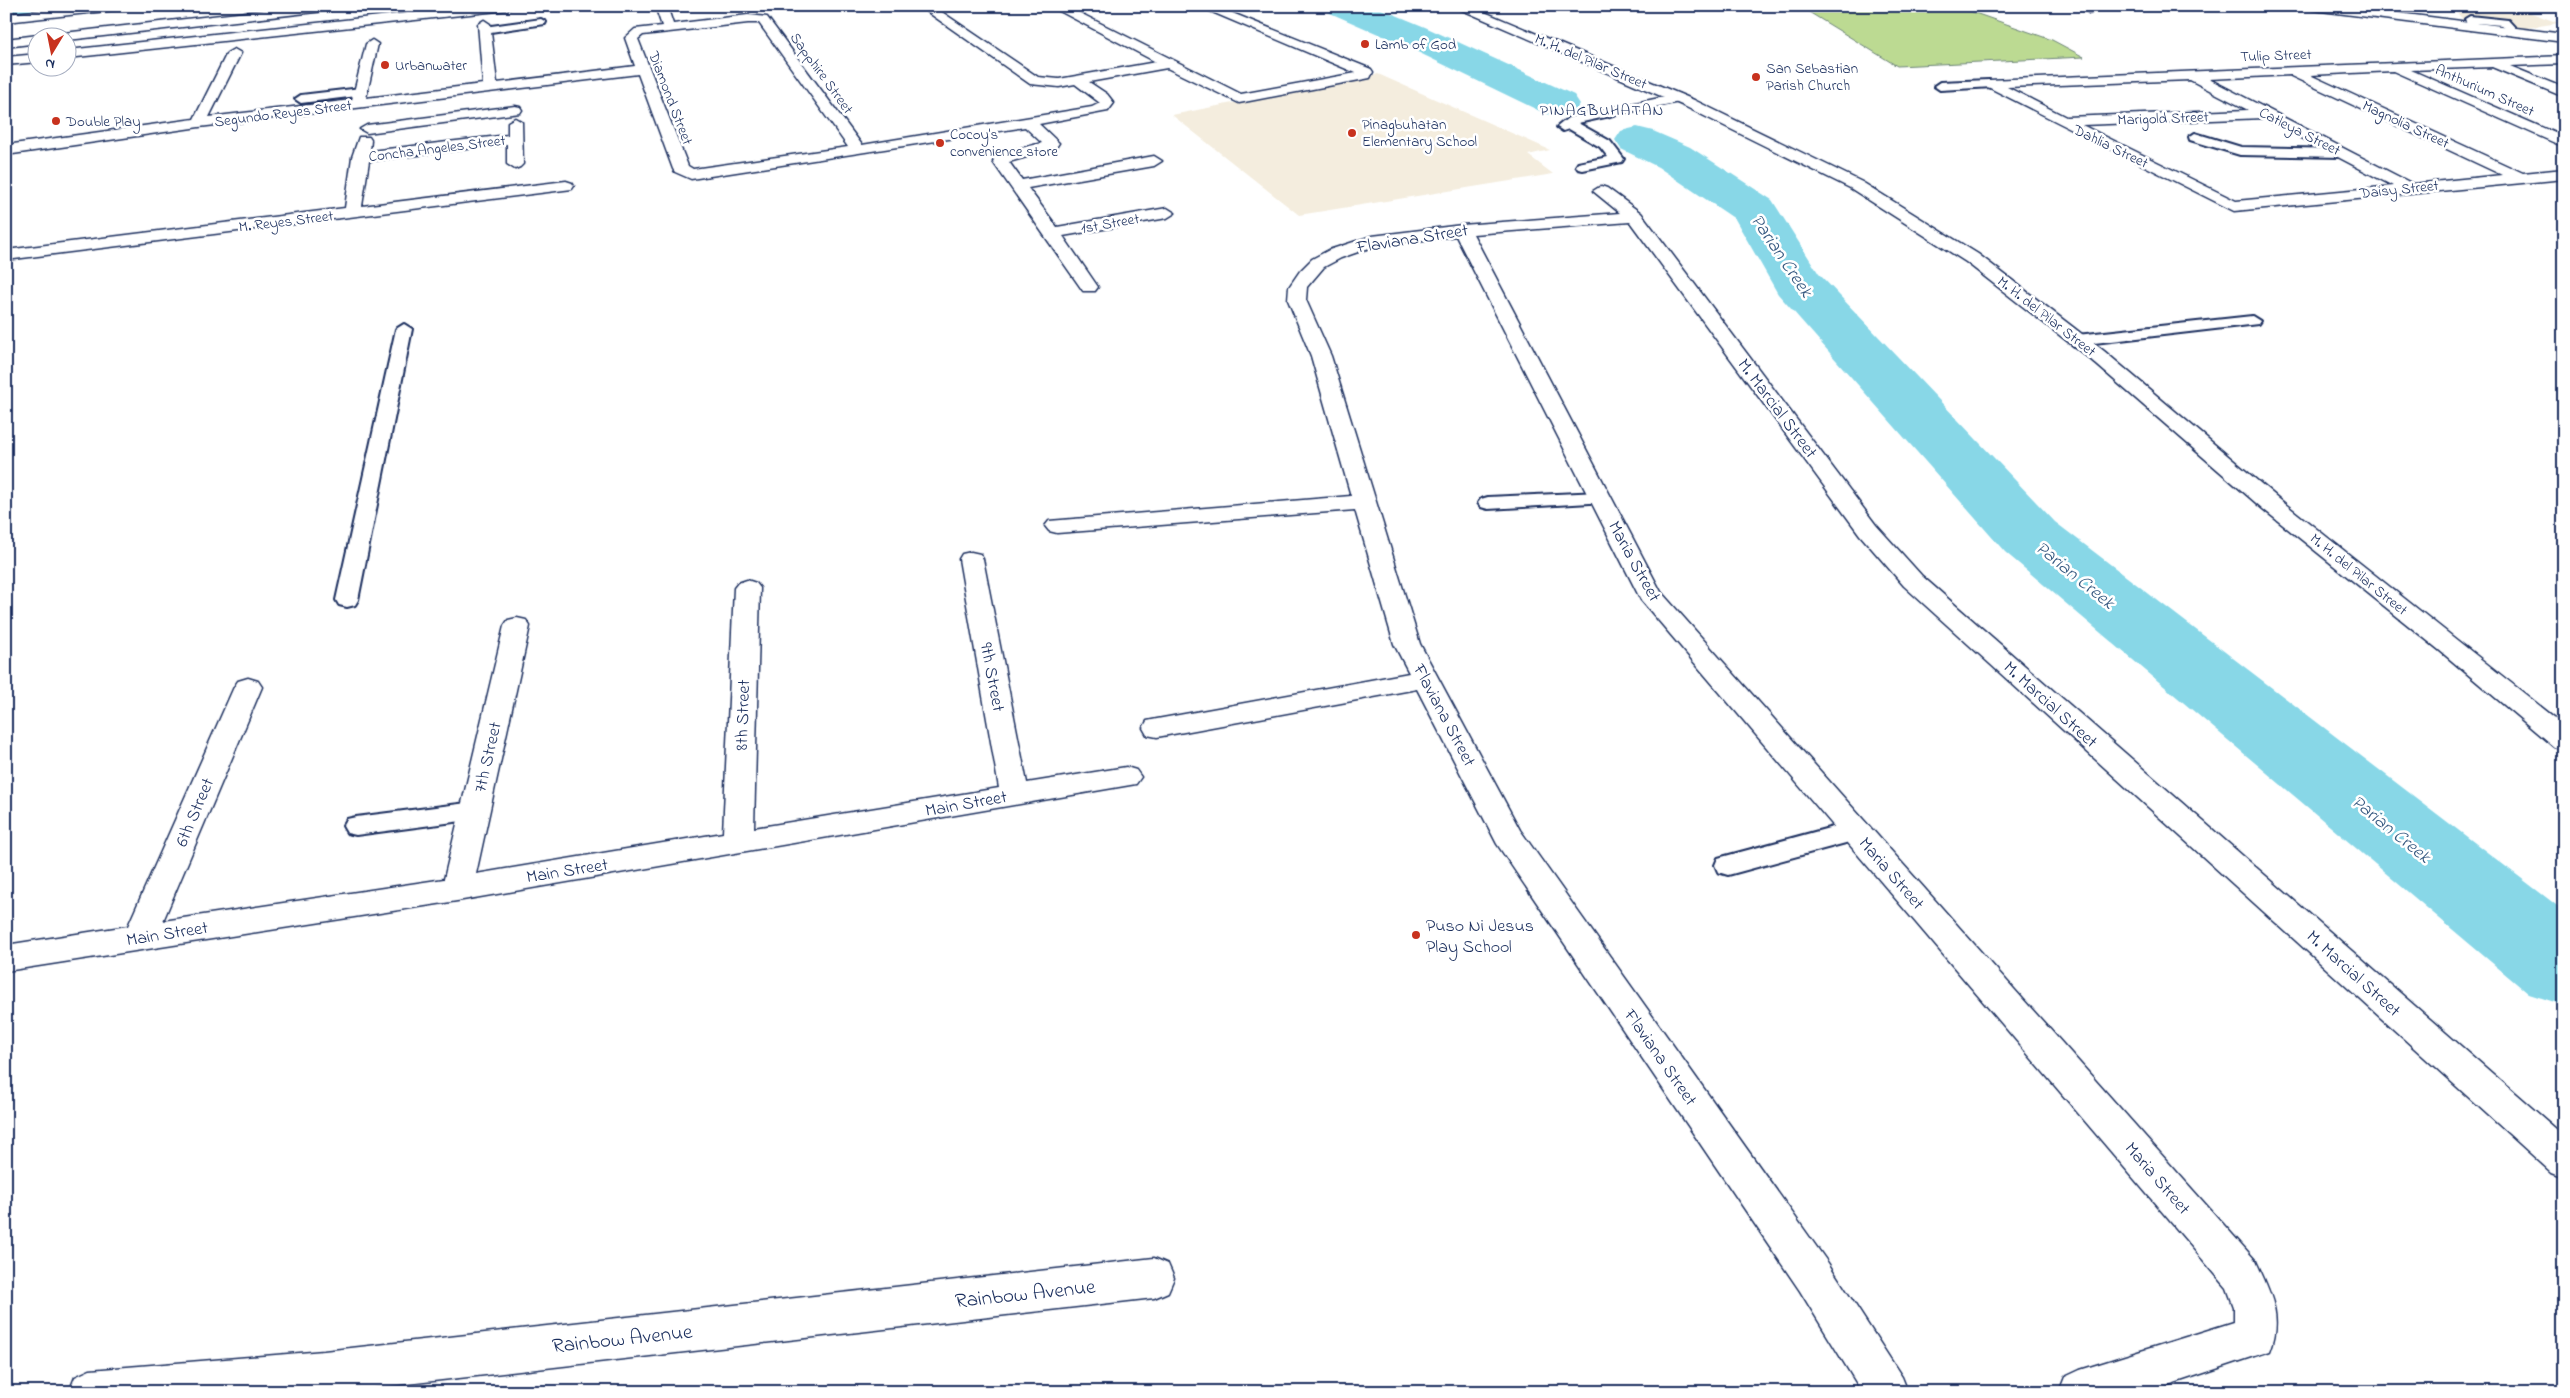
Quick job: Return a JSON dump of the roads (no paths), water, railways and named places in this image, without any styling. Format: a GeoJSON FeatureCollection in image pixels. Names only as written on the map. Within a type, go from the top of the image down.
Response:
{"type":"FeatureCollection","features":[{"type":"Feature","properties":{"kind":"street"},"geometry":{"type":"LineString","coordinates":[[6,18],[115,6]]}},
{"type":"Feature","properties":{"kind":"street"},"geometry":{"type":"LineString","coordinates":[[78,35],[333,6]]}},
{"type":"Feature","properties":{"kind":"street"},"geometry":{"type":"LineString","coordinates":[[78,53],[507,6]]}},
{"type":"Feature","properties":{"kind":"street"},"geometry":{"type":"LineString","coordinates":[[661,6],[669,29]]}},
{"type":"Feature","properties":{"kind":"street"},"geometry":{"type":"LineString","coordinates":[[925,6],[1035,81],[1059,83],[1172,63]]}},
{"type":"Feature","properties":{"kind":"street"},"geometry":{"type":"LineString","coordinates":[[1056,6],[1243,100],[1365,75],[1366,72],[1204,6]]}},
{"type":"Feature","properties":{"kind":"street","name":"M. H. del Pilar Street"},"geometry":{"type":"LineString","coordinates":[[1459,6],[1679,98],[1856,185],[1972,258],[2077,340],[2271,504],[2558,730]]}},
{"type":"Feature","properties":{"kind":"street"},"geometry":{"type":"LineString","coordinates":[[2314,6],[2564,38]]}},
{"type":"Feature","properties":{"kind":"street","name":"Sapphire Street"},"geometry":{"type":"LineString","coordinates":[[669,29],[756,19],[763,20],[858,150]]}},
{"type":"Feature","properties":{"kind":"street"},"geometry":{"type":"LineString","coordinates":[[484,27],[490,86]]}},
{"type":"Feature","properties":{"kind":"street","name":"Diamond Street"},"geometry":{"type":"LineString","coordinates":[[669,29],[639,32],[631,38],[681,169],[691,174],[858,150]]}},
{"type":"Feature","properties":{"kind":"street"},"geometry":{"type":"LineString","coordinates":[[6,43],[28,41]]}},
{"type":"Feature","properties":{"kind":"street"},"geometry":{"type":"LineString","coordinates":[[353,213],[360,157],[367,129],[364,99],[372,44]]}},
{"type":"Feature","properties":{"kind":"street"},"geometry":{"type":"LineString","coordinates":[[199,123],[234,53]]}},
{"type":"Feature","properties":{"kind":"street"},"geometry":{"type":"LineString","coordinates":[[6,61],[28,59]]}},
{"type":"Feature","properties":{"kind":"street","name":"Tulip Street"},"geometry":{"type":"LineString","coordinates":[[1989,84],[2564,60]]}},
{"type":"Feature","properties":{"kind":"street"},"geometry":{"type":"LineString","coordinates":[[2491,63],[2564,94]]}},
{"type":"Feature","properties":{"kind":"street","name":"Anthurium Street"},"geometry":{"type":"LineString","coordinates":[[2393,67],[2564,143]]}},
{"type":"Feature","properties":{"kind":"street","name":"Segundo Reyes Street"},"geometry":{"type":"LineString","coordinates":[[6,150],[364,99],[642,70]]}},
{"type":"Feature","properties":{"kind":"street","name":"Magnolia Street"},"geometry":{"type":"LineString","coordinates":[[2292,71],[2519,177]]}},
{"type":"Feature","properties":{"kind":"street","name":"Catleya Street"},"geometry":{"type":"LineString","coordinates":[[2190,75],[2409,188]]}},
{"type":"Feature","properties":{"kind":"street"},"geometry":{"type":"LineString","coordinates":[[858,150],[1094,111],[1106,106],[1107,103],[1102,97],[1078,80]]}},
{"type":"Feature","properties":{"kind":"street"},"geometry":{"type":"LineString","coordinates":[[515,164],[514,139],[517,83]]}},
{"type":"Feature","properties":{"kind":"street","name":"Dahlia Street"},"geometry":{"type":"LineString","coordinates":[[1989,84],[2060,122],[2234,206]]}},
{"type":"Feature","properties":{"kind":"street"},"geometry":{"type":"LineString","coordinates":[[1606,113],[1679,98]]}},
{"type":"Feature","properties":{"kind":"street"},"geometry":{"type":"LineString","coordinates":[[367,129],[516,110]]}},
{"type":"Feature","properties":{"kind":"street","name":"Marigold Street"},"geometry":{"type":"LineString","coordinates":[[2060,122],[2266,114]]}},
{"type":"Feature","properties":{"kind":"street"},"geometry":{"type":"LineString","coordinates":[[1028,122],[1050,144],[1000,159],[1089,287]]}},
{"type":"Feature","properties":{"kind":"street","name":"Concha Angeles Street"},"geometry":{"type":"LineString","coordinates":[[360,157],[514,139]]}},
{"type":"Feature","properties":{"kind":"street"},"geometry":{"type":"LineString","coordinates":[[1018,185],[1154,161]]}},
{"type":"Feature","properties":{"kind":"street","name":"Daisy Street"},"geometry":{"type":"LineString","coordinates":[[2234,206],[2564,174]]}},
{"type":"Feature","properties":{"kind":"street","name":"M. Reyes Street"},"geometry":{"type":"LineString","coordinates":[[6,256],[566,186]]}},
{"type":"Feature","properties":{"kind":"street","name":"M. Marcial Street"},"geometry":{"type":"LineString","coordinates":[[1601,191],[1635,217],[1868,530],[1913,581],[2564,1160]]}},
{"type":"Feature","properties":{"kind":"street","name":"1st Street"},"geometry":{"type":"LineString","coordinates":[[1052,233],[1167,213]]}},
{"type":"Feature","properties":{"kind":"street","name":"Flaviana Street"},"geometry":{"type":"LineString","coordinates":[[1635,217],[1462,230],[1372,241],[1353,247],[1318,263],[1306,275],[1298,287],[1297,300],[1322,356],[1363,502],[1407,644],[1508,836],[1814,1277],[1887,1392]]}},
{"type":"Feature","properties":{"kind":"street","name":"Maria Street"},"geometry":{"type":"LineString","coordinates":[[1462,230],[1650,595],[2242,1275],[2255,1307],[2255,1336],[2080,1392]]}},
{"type":"Feature","properties":{"kind":"street"},"geometry":{"type":"LineString","coordinates":[[1057,526],[1363,502]]}},
{"type":"Feature","properties":{"kind":"street","name":"9th Street"},"geometry":{"type":"LineString","coordinates":[[971,559],[1015,795]]}},
{"type":"Feature","properties":{"kind":"street","name":"8th Street"},"geometry":{"type":"LineString","coordinates":[[738,842],[747,588]]}},
{"type":"Feature","properties":{"kind":"street","name":"7th Street"},"geometry":{"type":"LineString","coordinates":[[457,888],[517,626]]}},
{"type":"Feature","properties":{"kind":"street"},"geometry":{"type":"LineString","coordinates":[[1157,728],[1426,679]]}},
{"type":"Feature","properties":{"kind":"street","name":"6th Street"},"geometry":{"type":"LineString","coordinates":[[140,937],[248,687]]}},
{"type":"Feature","properties":{"kind":"street","name":"Main Street"},"geometry":{"type":"LineString","coordinates":[[6,958],[457,888],[1126,777]]}},
{"type":"Feature","properties":{"kind":"street","name":"Rainbow Avenue"},"geometry":{"type":"LineString","coordinates":[[90,1392],[324,1372],[1154,1278]]}},
{"type":"Feature","properties":{"kind":"lane"},"geometry":{"type":"LineString","coordinates":[[484,27],[541,22]]}},
{"type":"Feature","properties":{"kind":"lane"},"geometry":{"type":"LineString","coordinates":[[1940,86],[1989,84]]}},
{"type":"Feature","properties":{"kind":"lane"},"geometry":{"type":"LineString","coordinates":[[301,99],[364,99]]}},
{"type":"Feature","properties":{"kind":"lane"},"geometry":{"type":"LineString","coordinates":[[1583,166],[1617,159],[1605,144],[1566,125],[1606,113]]}},
{"type":"Feature","properties":{"kind":"lane"},"geometry":{"type":"LineString","coordinates":[[2195,137],[2240,151],[2341,153]]}},
{"type":"Feature","properties":{"kind":"lane"},"geometry":{"type":"LineString","coordinates":[[2077,340],[2252,321]]}},
{"type":"Feature","properties":{"kind":"lane"},"geometry":{"type":"LineString","coordinates":[[347,600],[404,329]]}},
{"type":"Feature","properties":{"kind":"lane"},"geometry":{"type":"LineString","coordinates":[[1488,503],[1600,498]]}},
{"type":"Feature","properties":{"kind":"lane"},"geometry":{"type":"LineString","coordinates":[[356,826],[475,811]]}},
{"type":"Feature","properties":{"kind":"lane"},"geometry":{"type":"LineString","coordinates":[[1728,866],[1855,831]]}},
{"type":"Feature","properties":{"kind":"waterway"},"geometry":{"type":"LineString","coordinates":[[6,10],[24,6]]}},
{"type":"Feature","properties":{"kind":"waterway","name":"Parian Creek"},"geometry":{"type":"LineString","coordinates":[[1342,6],[1412,35],[1559,104]]}},
{"type":"Feature","properties":{"kind":"waterway","name":"Parian Creek"},"geometry":{"type":"LineString","coordinates":[[1637,140],[1674,157],[1755,210],[1797,283],[2030,537],[2564,966]]}},
{"type":"Feature","properties":{"kind":"place","name":"Lamb of God"},"geometry":{"type":"Point","coordinates":[1365,44]}},
{"type":"Feature","properties":{"kind":"place","name":"Urbanwater"},"geometry":{"type":"Point","coordinates":[385,65]}},
{"type":"Feature","properties":{"kind":"place","name":"San Sebastian Parish Church"},"geometry":{"type":"Point","coordinates":[1756,77]}},
{"type":"Feature","properties":{"kind":"place","name":"Double Play"},"geometry":{"type":"Point","coordinates":[56,121]}},
{"type":"Feature","properties":{"kind":"place","name":"Pinagbuhatan Elementary School"},"geometry":{"type":"Point","coordinates":[1352,133]}},
{"type":"Feature","properties":{"kind":"place","name":"Cocoy's convenience store"},"geometry":{"type":"Point","coordinates":[940,143]}},
{"type":"Feature","properties":{"kind":"place","name":"Puso Ni Jesus Play School"},"geometry":{"type":"Point","coordinates":[1416,935]}},
{"type":"Feature","properties":{"kind":"district","name":"PINAGBUHATAN"},"geometry":{"type":"Point","coordinates":[1602,109]}}]}
